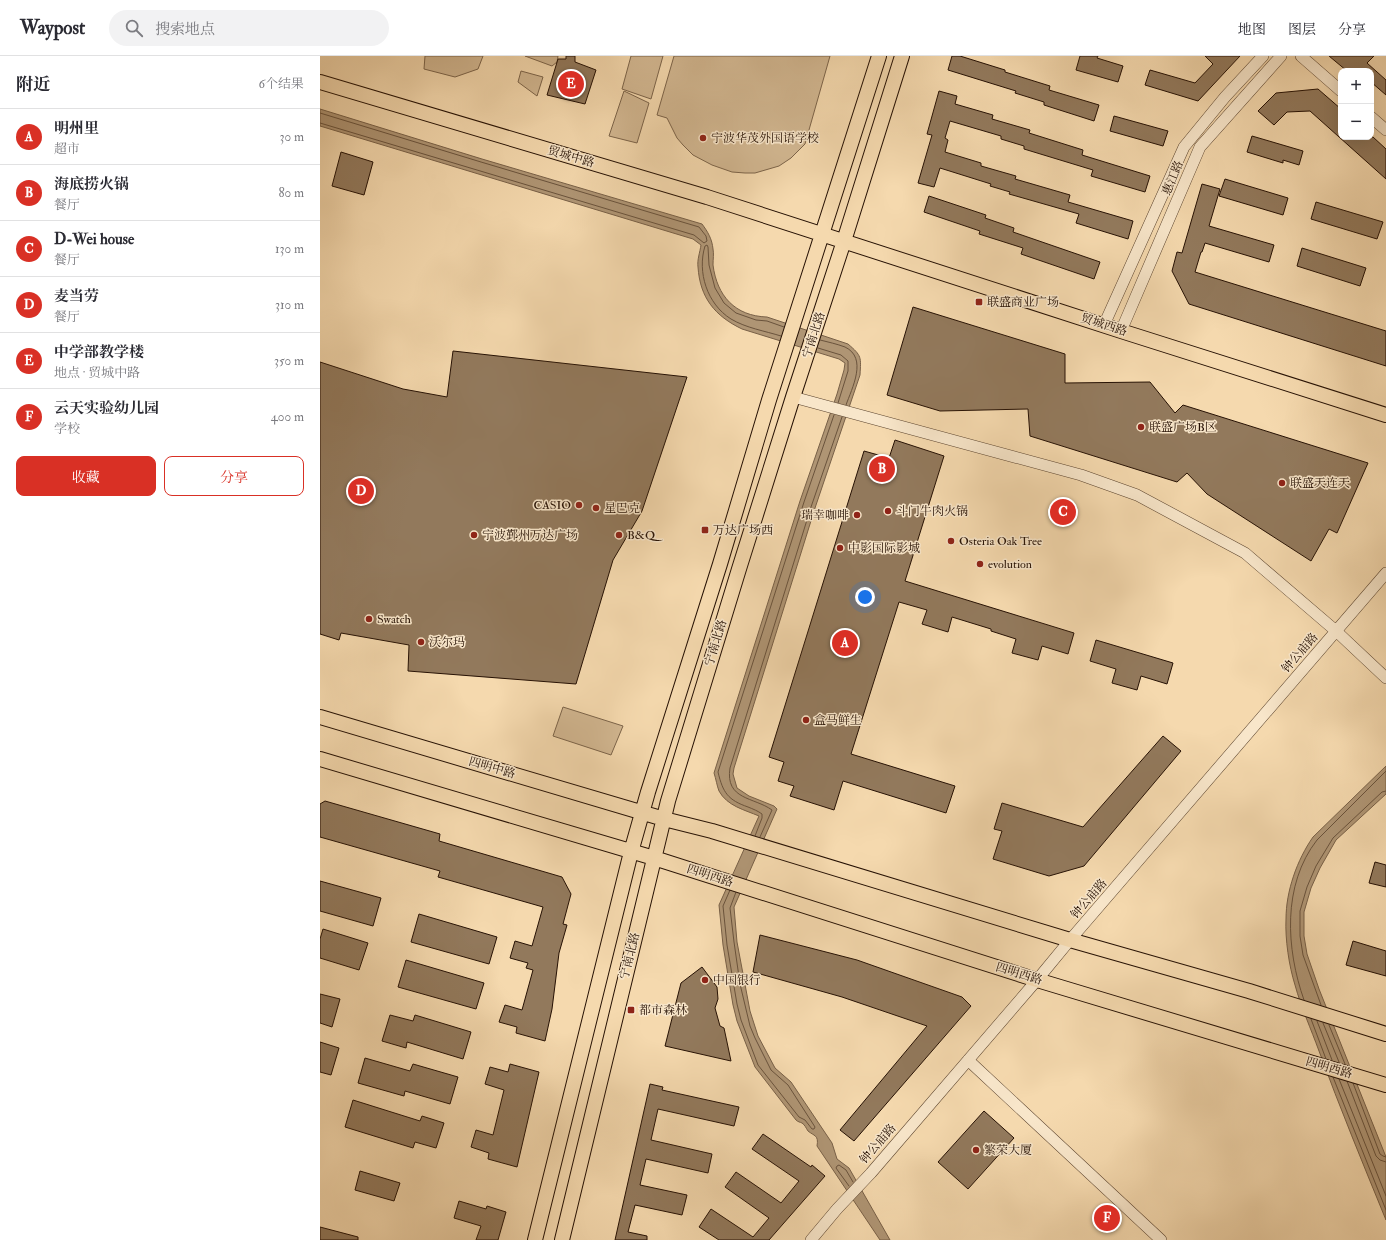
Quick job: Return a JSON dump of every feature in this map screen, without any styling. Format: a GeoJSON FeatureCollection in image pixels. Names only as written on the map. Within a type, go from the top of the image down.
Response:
{"type":"FeatureCollection","features":[{"type":"Feature","properties":{"kind":"main road","name":"宁南北路"},"geometry":{"type":"LineString","coordinates":[[535,1240],[642,813],[718,571],[769,400],[879,56]]}},
{"type":"Feature","properties":{"kind":"main road","name":"宁南北路"},"geometry":{"type":"LineString","coordinates":[[562,1240],[668,801],[731,593],[902,56]]}},
{"type":"Feature","properties":{"kind":"main road","name":"贸城中路"},"geometry":{"type":"LineString","coordinates":[[320,82],[707,197],[822,234]]}},
{"type":"Feature","properties":{"kind":"main road","name":"贸城西路"},"geometry":{"type":"LineString","coordinates":[[822,234],[1121,331],[1386,414]]}},
{"type":"Feature","properties":{"kind":"main road","name":"四明中路"},"geometry":{"type":"LineString","coordinates":[[320,717],[664,819]]}},
{"type":"Feature","properties":{"kind":"main road"},"geometry":{"type":"LineString","coordinates":[[320,759],[654,858]]}},
{"type":"Feature","properties":{"kind":"main road"},"geometry":{"type":"LineString","coordinates":[[664,819],[712,831],[1070,940],[1249,991],[1386,1034]]}},
{"type":"Feature","properties":{"kind":"main road","name":"四明西路"},"geometry":{"type":"LineString","coordinates":[[654,858],[1038,980],[1383,1084]]}},
{"type":"Feature","properties":{"kind":"street","name":"惠江路"},"geometry":{"type":"LineString","coordinates":[[1104,325],[1184,147],[1225,97],[1263,56]]}},
{"type":"Feature","properties":{"kind":"street","name":"惠江路"},"geometry":{"type":"LineString","coordinates":[[1121,331],[1200,147],[1282,56]]}},
{"type":"Feature","properties":{"kind":"street"},"geometry":{"type":"LineString","coordinates":[[1301,56],[1338,88]]}},
{"type":"Feature","properties":{"kind":"street"},"geometry":{"type":"LineString","coordinates":[[1374,120],[1386,130]]}},
{"type":"Feature","properties":{"kind":"street"},"geometry":{"type":"LineString","coordinates":[[793,397],[1081,475],[1137,495],[1245,553],[1336,631],[1386,678]]}},
{"type":"Feature","properties":{"kind":"street","name":"钟公庙路"},"geometry":{"type":"LineString","coordinates":[[811,1240],[1038,980],[1070,940],[1386,574]]}},
{"type":"Feature","properties":{"kind":"street"},"geometry":{"type":"LineString","coordinates":[[968,1060],[1160,1240]]}},
{"type":"Feature","properties":{"kind":"shaded area"},"geometry":{"type":"Polygon","coordinates":[[[425,56],[483,56],[478,69],[455,77],[424,69],[425,56]]]}},
{"type":"Feature","properties":{"kind":"shaded area"},"geometry":{"type":"Polygon","coordinates":[[[525,56],[558,56],[557,62],[552,66],[525,56]]]}},
{"type":"Feature","properties":{"kind":"shaded area"},"geometry":{"type":"Polygon","coordinates":[[[631,56],[663,56],[651,99],[622,89],[631,56]]]}},
{"type":"Feature","properties":{"kind":"shaded area"},"geometry":{"type":"Polygon","coordinates":[[[674,56],[830,56],[805,144],[791,158],[779,166],[755,173],[732,172],[712,165],[693,155],[677,138],[667,118],[657,115],[674,56]]]}},
{"type":"Feature","properties":{"kind":"shaded area"},"geometry":{"type":"Polygon","coordinates":[[[521,71],[543,77],[537,96],[518,82],[521,71]]]}},
{"type":"Feature","properties":{"kind":"shaded area"},"geometry":{"type":"Polygon","coordinates":[[[624,91],[649,103],[637,143],[609,136],[624,91]]]}},
{"type":"Feature","properties":{"kind":"shaded area"},"geometry":{"type":"Polygon","coordinates":[[[563,707],[623,726],[611,755],[553,736],[563,707]]]}},
{"type":"Feature","properties":{"kind":"water"},"geometry":{"type":"Polygon","coordinates":[[[320,109],[702,224],[712,242],[713,265],[719,286],[723,295],[737,308],[746,313],[767,317],[848,344],[860,357],[860,375],[815,508],[734,768],[733,774],[737,788],[749,796],[774,806],[777,809],[734,907],[737,942],[750,1011],[758,1036],[775,1068],[791,1082],[832,1143],[837,1159],[849,1168],[890,1240],[880,1240],[817,1146],[817,1138],[808,1131],[803,1124],[796,1120],[755,1067],[737,1021],[733,1005],[723,945],[719,905],[759,816],[731,804],[722,796],[714,773],[800,501],[837,394],[845,363],[839,359],[742,329],[724,318],[711,305],[702,288],[699,278],[698,264],[701,245],[693,239],[320,126],[320,109]]]}},
{"type":"Feature","properties":{"kind":"water"},"geometry":{"type":"Polygon","coordinates":[[[1386,766],[1386,794],[1336,840],[1320,868],[1311,888],[1304,912],[1304,936],[1307,954],[1319,989],[1386,1157],[1386,1220],[1343,1115],[1300,1002],[1289,961],[1286,927],[1290,887],[1297,866],[1307,846],[1313,837],[1386,766]]]}},
{"type":"Feature","properties":{"kind":"building"},"geometry":{"type":"Polygon","coordinates":[[[566,56],[575,56],[575,62],[596,70],[585,104],[547,95],[558,59],[566,59],[566,56]]]}},
{"type":"Feature","properties":{"kind":"building"},"geometry":{"type":"Polygon","coordinates":[[[952,56],[960,56],[1005,70],[1005,72],[1050,86],[1049,90],[1099,105],[1094,121],[1044,105],[1044,102],[1015,93],[1016,91],[948,70],[952,56]]]}},
{"type":"Feature","properties":{"kind":"building"},"geometry":{"type":"Polygon","coordinates":[[[1080,56],[1098,56],[1097,58],[1123,66],[1118,82],[1076,70],[1080,56]]]}},
{"type":"Feature","properties":{"kind":"building"},"geometry":{"type":"Polygon","coordinates":[[[1205,56],[1240,56],[1198,101],[1145,85],[1150,70],[1195,83],[1213,64],[1205,56]]]}},
{"type":"Feature","properties":{"kind":"building"},"geometry":{"type":"Polygon","coordinates":[[[1329,56],[1374,56],[1367,63],[1373,68],[1343,68],[1329,56]]]}},
{"type":"Feature","properties":{"kind":"building"},"geometry":{"type":"Polygon","coordinates":[[[1374,69],[1386,80],[1386,95],[1374,85],[1374,69]]]}},
{"type":"Feature","properties":{"kind":"building"},"geometry":{"type":"Polygon","coordinates":[[[1318,89],[1338,106],[1338,136],[1310,111],[1287,112],[1274,125],[1258,111],[1276,93],[1318,89]]]}},
{"type":"Feature","properties":{"kind":"building"},"geometry":{"type":"Polygon","coordinates":[[[939,91],[957,96],[955,104],[993,115],[992,119],[1030,130],[1029,133],[1083,150],[1082,155],[1150,176],[1145,192],[1091,176],[1093,170],[1024,149],[1024,146],[1001,139],[1001,136],[950,121],[945,138],[948,140],[945,152],[981,163],[981,166],[1016,176],[1015,179],[1070,195],[1068,202],[1133,221],[1128,239],[1076,223],[1079,214],[1009,194],[1010,192],[990,186],[991,184],[940,168],[934,187],[918,183],[932,135],[927,134],[939,91]]]}},
{"type":"Feature","properties":{"kind":"building"},"geometry":{"type":"Polygon","coordinates":[[[1114,116],[1168,131],[1163,146],[1110,131],[1114,116]]]}},
{"type":"Feature","properties":{"kind":"building"},"geometry":{"type":"Polygon","coordinates":[[[1252,136],[1303,151],[1299,165],[1283,160],[1283,163],[1247,152],[1252,136]]]}},
{"type":"Feature","properties":{"kind":"building"},"geometry":{"type":"Polygon","coordinates":[[[1374,138],[1386,149],[1386,179],[1342,140],[1374,140],[1374,138]]]}},
{"type":"Feature","properties":{"kind":"building"},"geometry":{"type":"Polygon","coordinates":[[[341,152],[373,162],[364,195],[332,186],[341,152]]]}},
{"type":"Feature","properties":{"kind":"building"},"geometry":{"type":"Polygon","coordinates":[[[1225,179],[1288,198],[1283,215],[1219,196],[1225,179]]]}},
{"type":"Feature","properties":{"kind":"building"},"geometry":{"type":"Polygon","coordinates":[[[1202,184],[1220,189],[1209,226],[1274,245],[1269,262],[1205,243],[1195,272],[1386,331],[1386,366],[1189,304],[1172,271],[1177,252],[1182,253],[1202,184]]]}},
{"type":"Feature","properties":{"kind":"building"},"geometry":{"type":"Polygon","coordinates":[[[929,196],[986,215],[985,218],[1014,228],[1013,232],[1100,262],[1094,279],[1021,254],[1023,248],[979,234],[980,231],[924,212],[929,196]]]}},
{"type":"Feature","properties":{"kind":"building"},"geometry":{"type":"Polygon","coordinates":[[[1316,202],[1383,222],[1377,239],[1311,219],[1316,202]]]}},
{"type":"Feature","properties":{"kind":"building"},"geometry":{"type":"Polygon","coordinates":[[[1302,248],[1366,268],[1360,286],[1297,266],[1302,248]]]}},
{"type":"Feature","properties":{"kind":"building","name":"联盛广场B区"},"geometry":{"type":"Polygon","coordinates":[[[913,307],[1065,354],[1065,383],[1150,382],[1175,413],[1183,405],[1368,463],[1337,533],[1329,529],[1311,561],[1207,494],[1187,473],[1177,482],[1030,436],[1028,409],[940,411],[887,395],[913,307]]]}},
{"type":"Feature","properties":{"kind":"building","name":"宁波鄞州万达广场"},"geometry":{"type":"Polygon","coordinates":[[[453,351],[687,377],[642,511],[613,560],[576,684],[408,671],[409,645],[341,633],[339,640],[320,634],[320,362],[403,389],[447,397],[453,351]]]}},
{"type":"Feature","properties":{"kind":"building"},"geometry":{"type":"Polygon","coordinates":[[[895,440],[944,456],[905,581],[1074,633],[1068,654],[1042,646],[1038,660],[1012,653],[1016,639],[991,631],[991,629],[952,617],[948,632],[922,624],[927,610],[899,602],[851,754],[955,786],[946,813],[843,781],[834,810],[790,796],[794,786],[778,781],[784,762],[769,757],[864,451],[889,458],[895,440]]]}},
{"type":"Feature","properties":{"kind":"building"},"geometry":{"type":"Polygon","coordinates":[[[1096,640],[1173,663],[1167,684],[1141,676],[1137,690],[1112,683],[1116,669],[1090,661],[1096,640]]]}},
{"type":"Feature","properties":{"kind":"building"},"geometry":{"type":"Polygon","coordinates":[[[1163,736],[1181,751],[1084,866],[1049,876],[993,859],[1002,831],[994,829],[1002,803],[1083,827],[1163,736]]]}},
{"type":"Feature","properties":{"kind":"building"},"geometry":{"type":"Polygon","coordinates":[[[325,801],[440,834],[439,841],[562,877],[571,894],[563,924],[567,925],[559,953],[552,1009],[545,1041],[516,1033],[517,1027],[499,1022],[505,1005],[522,1010],[533,970],[526,968],[528,963],[510,958],[515,941],[532,946],[543,907],[438,877],[440,871],[320,837],[320,804],[325,801]]]}},
{"type":"Feature","properties":{"kind":"building"},"geometry":{"type":"Polygon","coordinates":[[[1375,862],[1386,865],[1386,887],[1369,883],[1375,862]]]}},
{"type":"Feature","properties":{"kind":"building"},"geometry":{"type":"Polygon","coordinates":[[[320,881],[381,898],[373,926],[320,911],[320,881]]]}},
{"type":"Feature","properties":{"kind":"building"},"geometry":{"type":"Polygon","coordinates":[[[419,914],[497,937],[489,964],[411,942],[419,914]]]}},
{"type":"Feature","properties":{"kind":"building"},"geometry":{"type":"Polygon","coordinates":[[[323,929],[368,943],[359,970],[320,958],[320,939],[323,929]]]}},
{"type":"Feature","properties":{"kind":"building"},"geometry":{"type":"Polygon","coordinates":[[[760,935],[857,960],[962,997],[971,1006],[854,1141],[840,1130],[927,1026],[842,997],[753,972],[760,935]]]}},
{"type":"Feature","properties":{"kind":"building"},"geometry":{"type":"Polygon","coordinates":[[[1353,941],[1386,951],[1386,976],[1346,965],[1353,941]]]}},
{"type":"Feature","properties":{"kind":"building"},"geometry":{"type":"Polygon","coordinates":[[[406,960],[484,983],[476,1009],[398,987],[406,960]]]}},
{"type":"Feature","properties":{"kind":"building"},"geometry":{"type":"Polygon","coordinates":[[[702,967],[717,987],[718,999],[715,1008],[720,1026],[724,1028],[731,1061],[665,1046],[681,983],[702,967]]]}},
{"type":"Feature","properties":{"kind":"building"},"geometry":{"type":"Polygon","coordinates":[[[320,994],[340,999],[332,1027],[320,1023],[320,994]]]}},
{"type":"Feature","properties":{"kind":"building"},"geometry":{"type":"Polygon","coordinates":[[[390,1015],[413,1021],[415,1015],[471,1032],[463,1059],[407,1042],[406,1048],[382,1041],[390,1015]]]}},
{"type":"Feature","properties":{"kind":"building"},"geometry":{"type":"Polygon","coordinates":[[[320,1042],[339,1048],[331,1075],[320,1072],[320,1042]]]}},
{"type":"Feature","properties":{"kind":"building"},"geometry":{"type":"Polygon","coordinates":[[[365,1058],[410,1071],[413,1064],[458,1077],[450,1104],[405,1091],[404,1096],[358,1083],[365,1058]]]}},
{"type":"Feature","properties":{"kind":"building"},"geometry":{"type":"Polygon","coordinates":[[[510,1064],[539,1072],[517,1167],[488,1159],[489,1153],[471,1147],[476,1130],[493,1135],[504,1090],[485,1084],[490,1067],[508,1072],[510,1064]]]}},
{"type":"Feature","properties":{"kind":"building"},"geometry":{"type":"Polygon","coordinates":[[[650,1084],[663,1087],[662,1090],[739,1107],[734,1126],[658,1109],[651,1140],[712,1154],[708,1173],[646,1159],[640,1185],[687,1195],[682,1215],[635,1205],[628,1232],[647,1236],[647,1240],[615,1240],[650,1084]]]}},
{"type":"Feature","properties":{"kind":"building"},"geometry":{"type":"Polygon","coordinates":[[[353,1100],[420,1121],[422,1116],[444,1123],[436,1148],[415,1142],[413,1148],[345,1127],[353,1100]]]}},
{"type":"Feature","properties":{"kind":"building","name":"繁荣大厦"},"geometry":{"type":"Polygon","coordinates":[[[984,1111],[1014,1138],[968,1189],[938,1162],[984,1111]]]}},
{"type":"Feature","properties":{"kind":"building"},"geometry":{"type":"Polygon","coordinates":[[[763,1134],[811,1167],[812,1165],[825,1176],[769,1240],[719,1240],[699,1227],[711,1209],[753,1237],[769,1218],[725,1187],[736,1172],[781,1203],[799,1181],[752,1149],[763,1134]]]}},
{"type":"Feature","properties":{"kind":"building"},"geometry":{"type":"Polygon","coordinates":[[[360,1171],[400,1183],[394,1201],[355,1190],[360,1171]]]}},
{"type":"Feature","properties":{"kind":"building"},"geometry":{"type":"Polygon","coordinates":[[[459,1201],[486,1209],[487,1206],[506,1212],[498,1240],[476,1240],[481,1226],[454,1218],[459,1201]]]}},
{"type":"Feature","properties":{"kind":"building"},"geometry":{"type":"Polygon","coordinates":[[[320,1227],[358,1237],[358,1240],[320,1240],[320,1227]]]}},
{"type":"Feature","properties":{"kind":"place","name":"中学部教学楼"},"geometry":{"type":"Point","coordinates":[571,84]}},
{"type":"Feature","properties":{"kind":"place","name":"宁波华茂外国语学校"},"geometry":{"type":"Point","coordinates":[703,138]}},
{"type":"Feature","properties":{"kind":"place","name":"联盛商业广场"},"geometry":{"type":"Point","coordinates":[979,302]}},
{"type":"Feature","properties":{"kind":"place","name":"联盛广场B区"},"geometry":{"type":"Point","coordinates":[1141,427]}},
{"type":"Feature","properties":{"kind":"place","name":"海底捞火锅"},"geometry":{"type":"Point","coordinates":[882,469]}},
{"type":"Feature","properties":{"kind":"place","name":"联盛天连天"},"geometry":{"type":"Point","coordinates":[1282,483]}},
{"type":"Feature","properties":{"kind":"place","name":"麦当劳"},"geometry":{"type":"Point","coordinates":[361,491]}},
{"type":"Feature","properties":{"kind":"place","name":"CASIO"},"geometry":{"type":"Point","coordinates":[579,505]}},
{"type":"Feature","properties":{"kind":"place","name":"星巴克"},"geometry":{"type":"Point","coordinates":[596,508]}},
{"type":"Feature","properties":{"kind":"place","name":"斗门牛肉火锅"},"geometry":{"type":"Point","coordinates":[888,511]}},
{"type":"Feature","properties":{"kind":"place","name":"D-Wei house"},"geometry":{"type":"Point","coordinates":[1063,512]}},
{"type":"Feature","properties":{"kind":"place","name":"瑞幸咖啡"},"geometry":{"type":"Point","coordinates":[857,515]}},
{"type":"Feature","properties":{"kind":"place","name":"万达广场西"},"geometry":{"type":"Point","coordinates":[705,530]}},
{"type":"Feature","properties":{"kind":"place","name":"宁波鄞州万达广场"},"geometry":{"type":"Point","coordinates":[474,535]}},
{"type":"Feature","properties":{"kind":"place","name":"B&Q"},"geometry":{"type":"Point","coordinates":[619,535]}},
{"type":"Feature","properties":{"kind":"place","name":"Osteria Oak Tree"},"geometry":{"type":"Point","coordinates":[951,541]}},
{"type":"Feature","properties":{"kind":"place","name":"中影国际影城"},"geometry":{"type":"Point","coordinates":[840,548]}},
{"type":"Feature","properties":{"kind":"place","name":"evolution"},"geometry":{"type":"Point","coordinates":[980,564]}},
{"type":"Feature","properties":{"kind":"place","name":"Swatch"},"geometry":{"type":"Point","coordinates":[369,619]}},
{"type":"Feature","properties":{"kind":"place","name":"沃尔玛"},"geometry":{"type":"Point","coordinates":[421,642]}},
{"type":"Feature","properties":{"kind":"place","name":"明州里"},"geometry":{"type":"Point","coordinates":[845,643]}},
{"type":"Feature","properties":{"kind":"place","name":"盒马鲜生"},"geometry":{"type":"Point","coordinates":[806,720]}},
{"type":"Feature","properties":{"kind":"place","name":"中国银行"},"geometry":{"type":"Point","coordinates":[705,980]}},
{"type":"Feature","properties":{"kind":"place","name":"都市森林"},"geometry":{"type":"Point","coordinates":[631,1010]}},
{"type":"Feature","properties":{"kind":"place","name":"繁荣大厦"},"geometry":{"type":"Point","coordinates":[976,1150]}},
{"type":"Feature","properties":{"kind":"place","name":"云天实验幼儿园"},"geometry":{"type":"Point","coordinates":[1107,1218]}}]}
